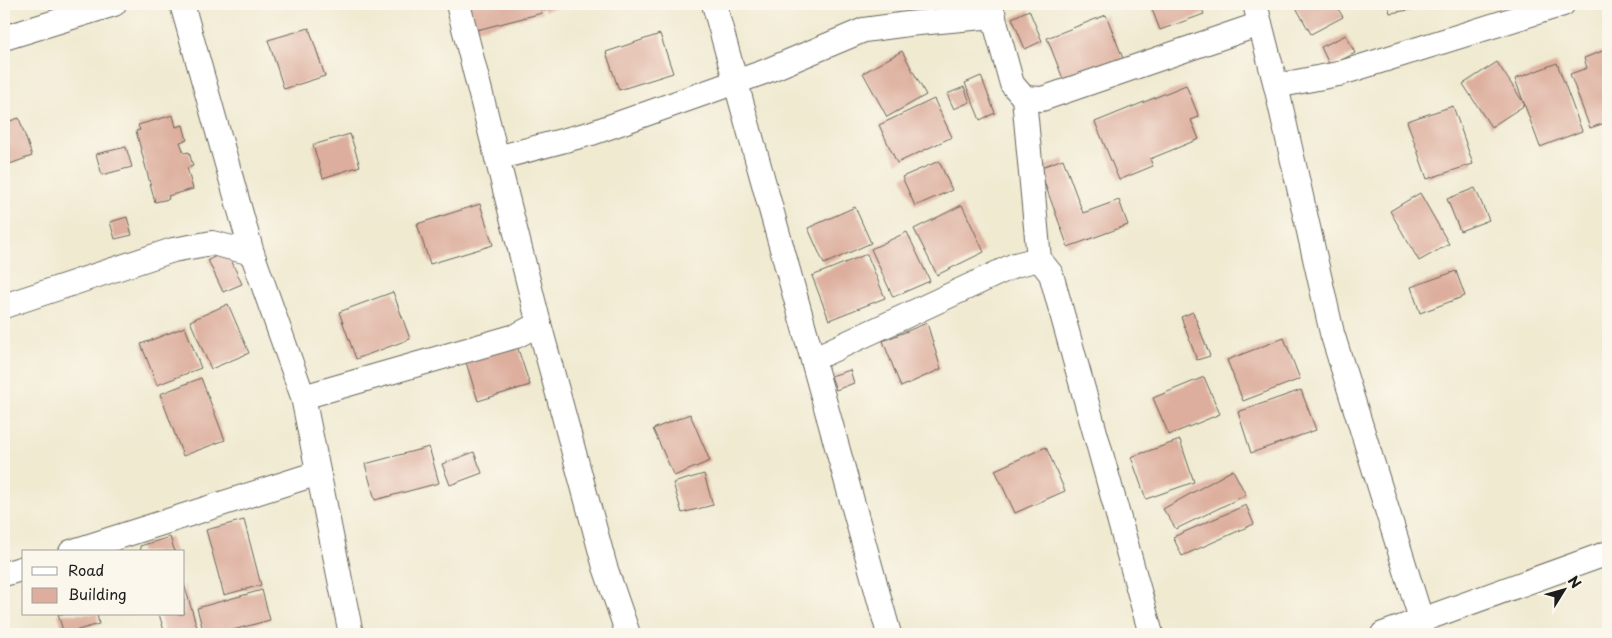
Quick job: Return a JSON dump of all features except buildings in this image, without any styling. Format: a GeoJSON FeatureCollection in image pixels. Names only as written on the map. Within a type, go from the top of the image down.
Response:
{"type":"FeatureCollection","features":[{"type":"Feature","properties":{"kind":"street"},"geometry":{"type":"LineString","coordinates":[[4,38],[114,4]]}},
{"type":"Feature","properties":{"kind":"street"},"geometry":{"type":"LineString","coordinates":[[182,4],[252,253],[303,397],[351,634]]}},
{"type":"Feature","properties":{"kind":"street"},"geometry":{"type":"LineString","coordinates":[[458,4],[539,324],[605,567],[628,634]]}},
{"type":"Feature","properties":{"kind":"street"},"geometry":{"type":"LineString","coordinates":[[714,4],[890,634]]}},
{"type":"Feature","properties":{"kind":"street"},"geometry":{"type":"LineString","coordinates":[[1276,86],[1338,74],[1563,4]]}},
{"type":"Feature","properties":{"kind":"street"},"geometry":{"type":"LineString","coordinates":[[497,158],[592,133],[735,82],[864,30],[992,10],[1012,84],[1024,98],[1039,259],[1051,274],[1151,634]]}},
{"type":"Feature","properties":{"kind":"street"},"geometry":{"type":"LineString","coordinates":[[1024,98],[1042,98],[1258,14],[1332,334],[1421,619]]}},
{"type":"Feature","properties":{"kind":"street"},"geometry":{"type":"LineString","coordinates":[[4,306],[173,250],[212,243],[252,253]]}},
{"type":"Feature","properties":{"kind":"street"},"geometry":{"type":"LineString","coordinates":[[813,359],[1015,265],[1039,259]]}},
{"type":"Feature","properties":{"kind":"street"},"geometry":{"type":"LineString","coordinates":[[303,397],[516,336],[539,324]]}},
{"type":"Feature","properties":{"kind":"street"},"geometry":{"type":"LineString","coordinates":[[77,550],[318,473]]}},
{"type":"Feature","properties":{"kind":"street"},"geometry":{"type":"LineString","coordinates":[[1383,634],[1608,554]]}},
{"type":"Feature","properties":{"kind":"street"},"geometry":{"type":"LineString","coordinates":[[4,574],[22,569]]}}]}
